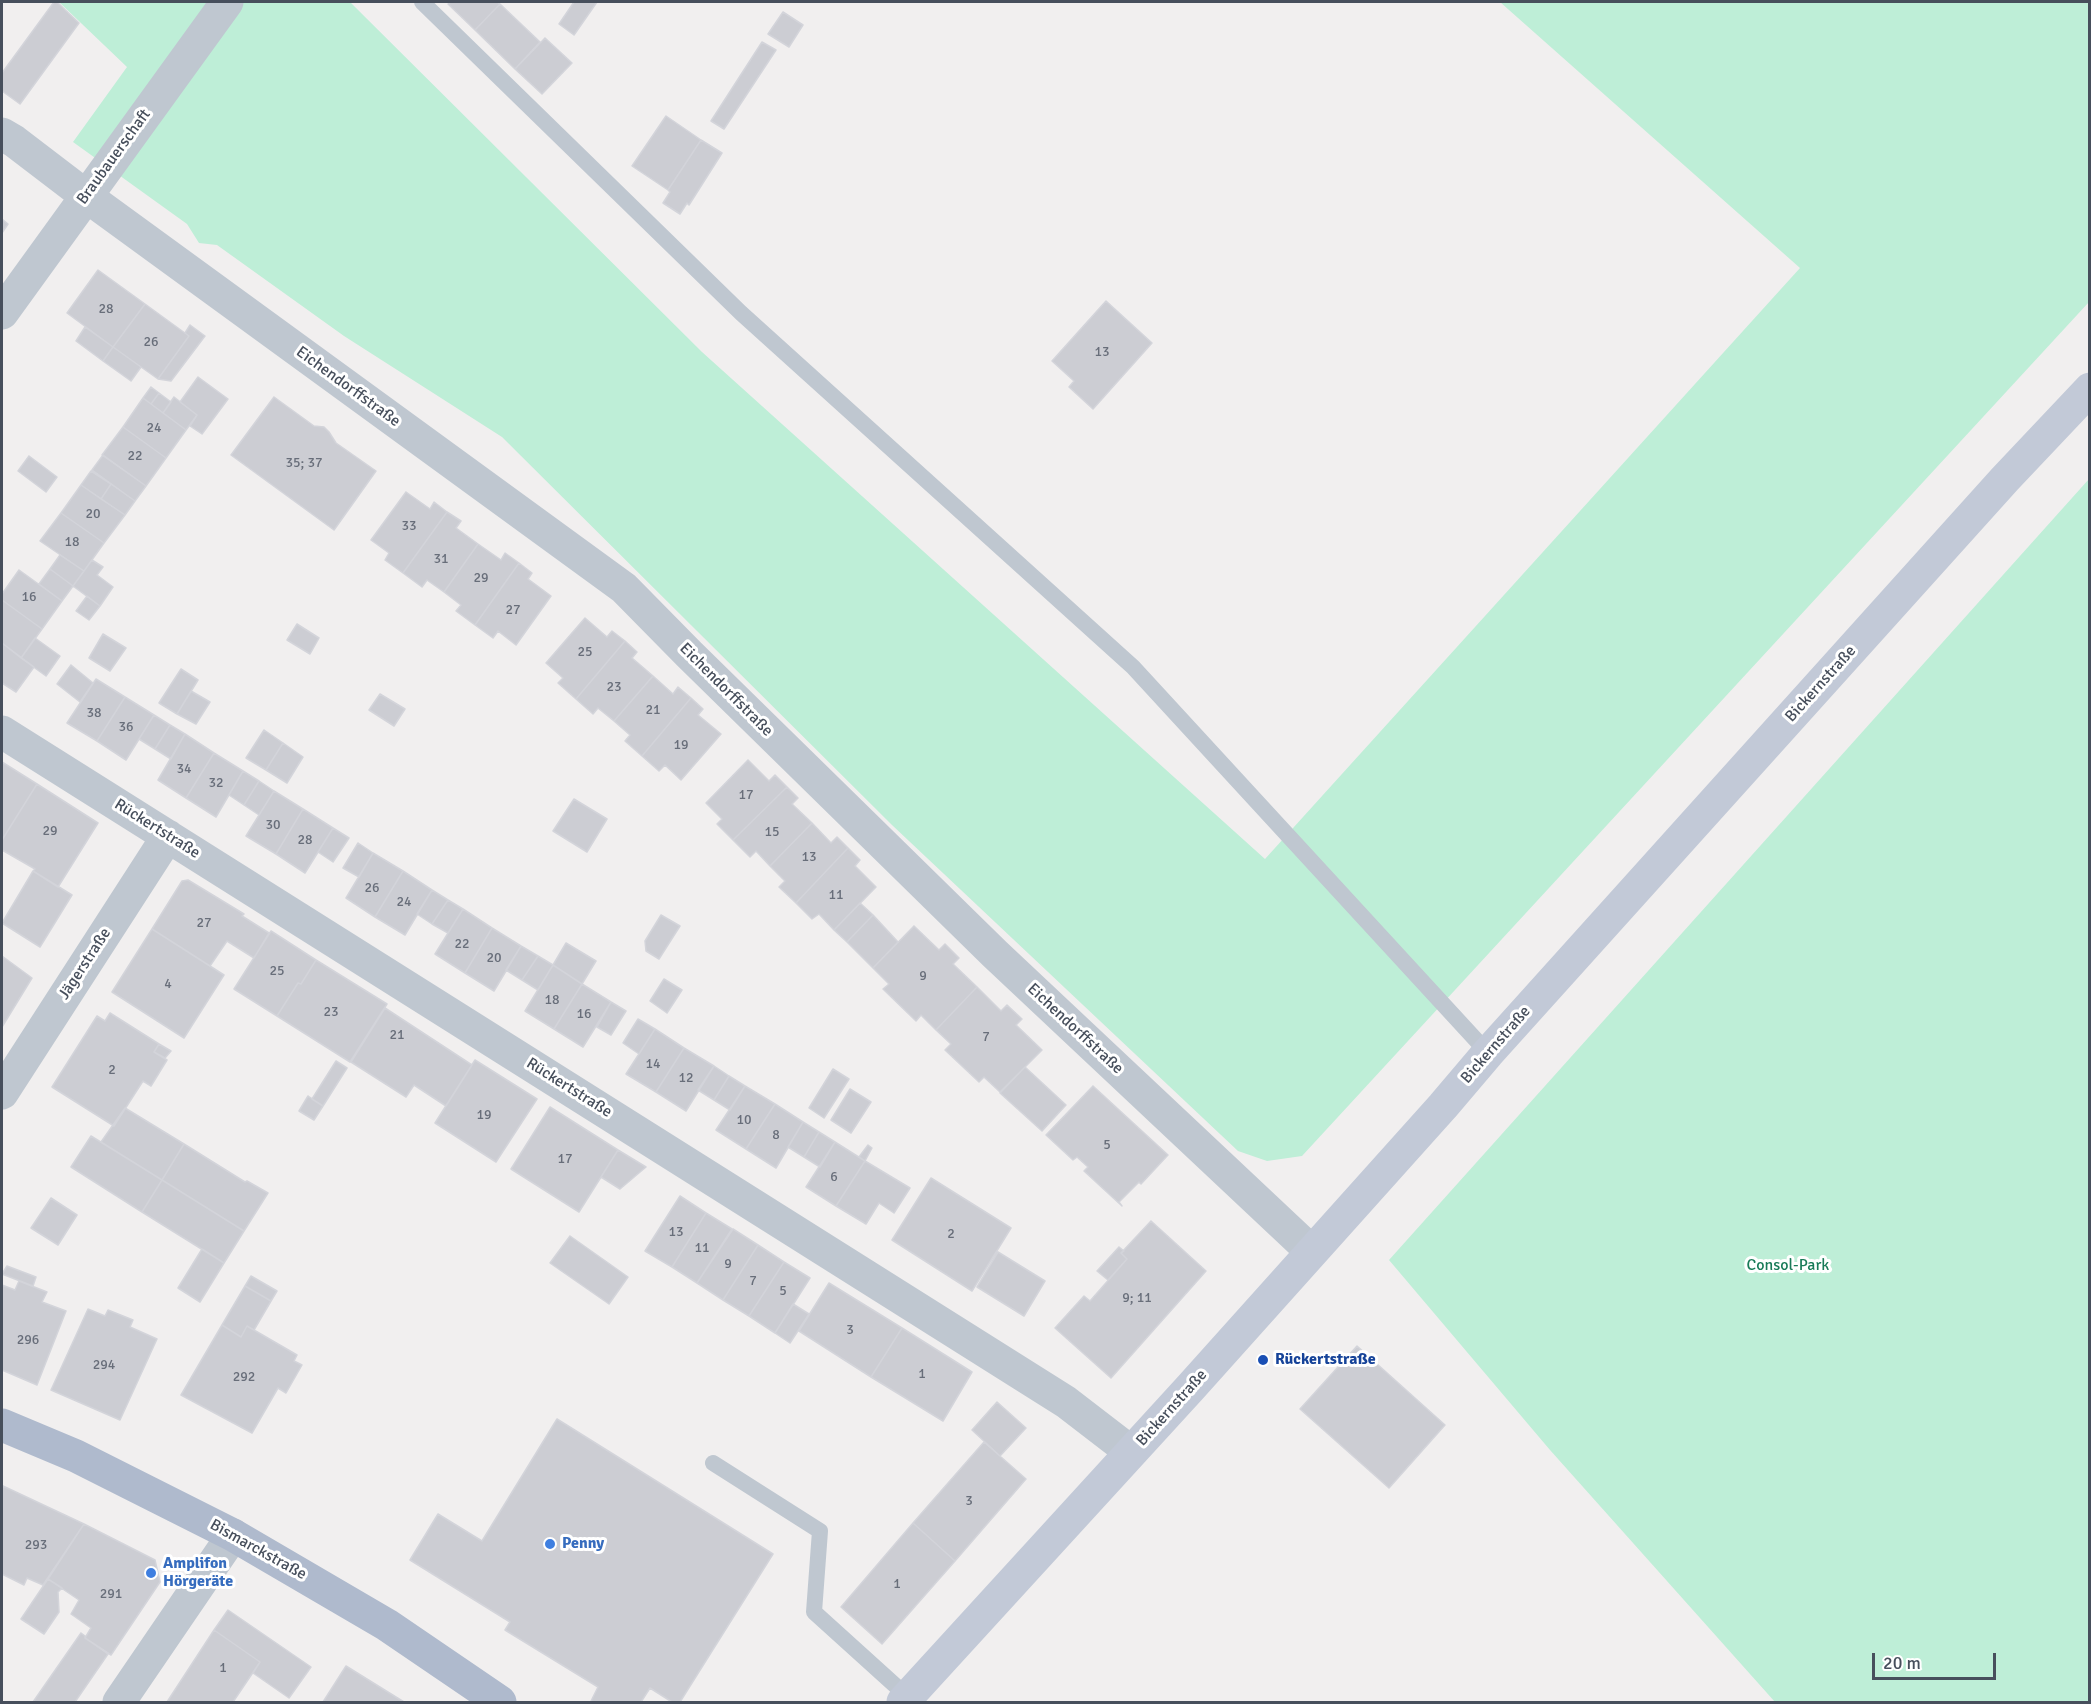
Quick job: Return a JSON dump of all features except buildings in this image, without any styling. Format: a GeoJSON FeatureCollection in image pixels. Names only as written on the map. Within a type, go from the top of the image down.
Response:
{"type":"FeatureCollection","features":[{"type":"Feature","properties":{"kind":"main road","name":"Bismarckstraße"},"geometry":{"type":"LineString","coordinates":[[2,1425],[76,1456],[233,1534],[387,1625],[500,1702]]}},
{"type":"Feature","properties":{"kind":"street","name":"Braubauerschaft"},"geometry":{"type":"LineString","coordinates":[[2,313],[227,2]]}},
{"type":"Feature","properties":{"kind":"street","name":"Eichendorffstraße"},"geometry":{"type":"LineString","coordinates":[[2,134],[624,588],[995,954],[1311,1251]]}},
{"type":"Feature","properties":{"kind":"street","name":"Bickernstraße"},"geometry":{"type":"LineString","coordinates":[[906,1700],[2005,479],[2090,389]]}},
{"type":"Feature","properties":{"kind":"street","name":"Rückertstraße"},"geometry":{"type":"LineString","coordinates":[[2,732],[1066,1402],[1131,1452]]}},
{"type":"Feature","properties":{"kind":"street","name":"Jägerstraße"},"geometry":{"type":"LineString","coordinates":[[2,1093],[168,836]]}},
{"type":"Feature","properties":{"kind":"street"},"geometry":{"type":"LineString","coordinates":[[119,1702],[233,1534]]}},
{"type":"Feature","properties":{"kind":"lane"},"geometry":{"type":"LineString","coordinates":[[423,2],[741,313],[1133,667],[1488,1053]]}},
{"type":"Feature","properties":{"kind":"lane"},"geometry":{"type":"LineString","coordinates":[[713,1463],[819,1531],[814,1612],[906,1700]]}},
{"type":"Feature","properties":{"kind":"green space"},"geometry":{"type":"Polygon","coordinates":[[[59,2],[350,2],[702,352],[1265,859],[1800,268],[1500,2],[2089,2],[2089,302],[1302,1156],[1267,1161],[1238,1151],[892,825],[502,437],[344,336],[217,245],[199,243],[187,224],[73,142],[127,67],[59,2]]]}},
{"type":"Feature","properties":{"kind":"green space","name":"Consol-Park"},"geometry":{"type":"Polygon","coordinates":[[[2089,479],[2089,1702],[1775,1702],[1550,1450],[1389,1260],[2089,479]]]}},
{"type":"Feature","properties":{"kind":"place","name":"Rückertstraße"},"geometry":{"type":"Point","coordinates":[1263,1360]}},
{"type":"Feature","properties":{"kind":"place","name":"Penny"},"geometry":{"type":"Point","coordinates":[550,1544]}},
{"type":"Feature","properties":{"kind":"place","name":"Amplifon Hörgeräte"},"geometry":{"type":"Point","coordinates":[151,1573]}}]}
